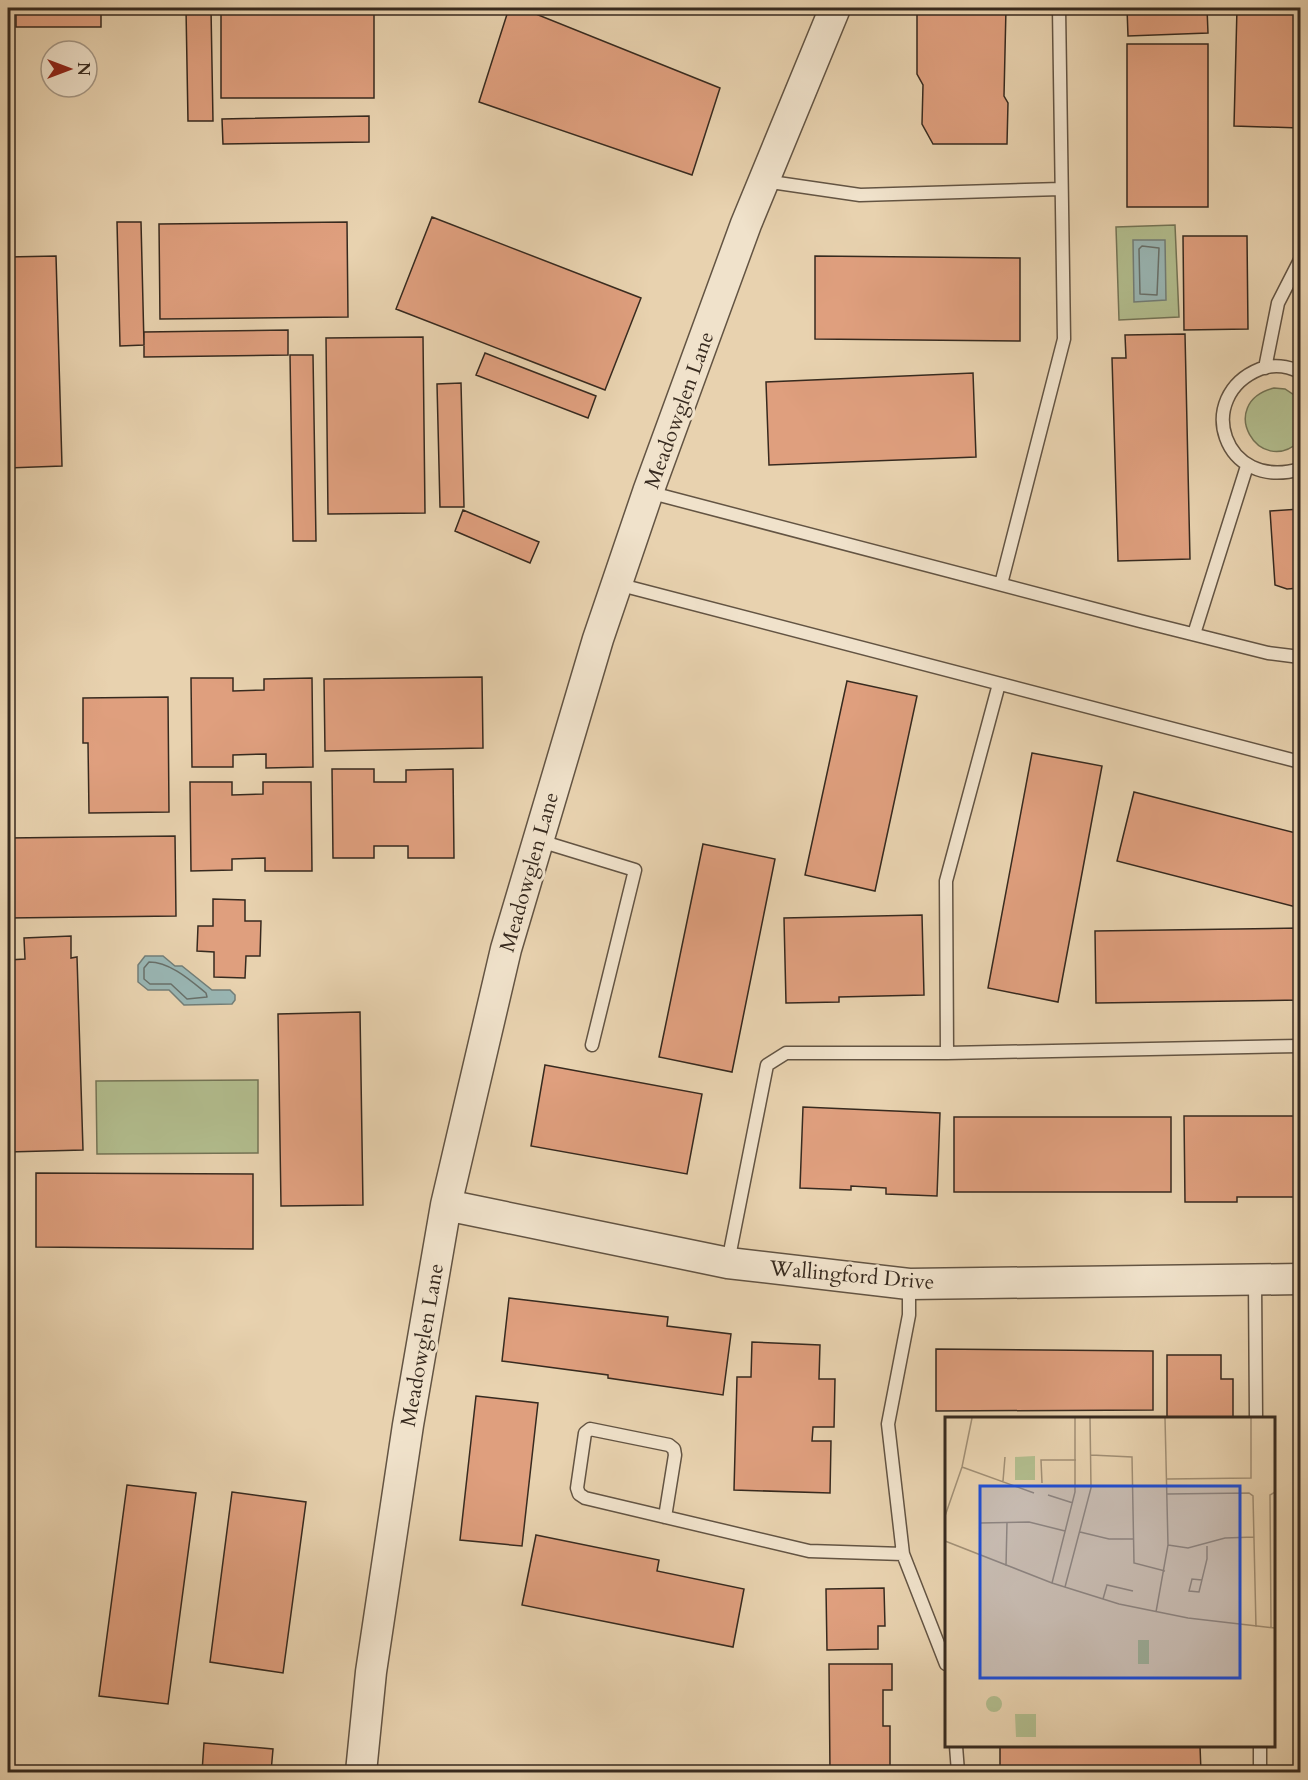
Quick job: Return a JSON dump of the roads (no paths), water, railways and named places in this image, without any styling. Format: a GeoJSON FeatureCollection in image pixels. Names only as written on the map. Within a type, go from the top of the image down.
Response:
{"type":"FeatureCollection","features":[{"type":"Feature","properties":{"kind":"street","name":"Meadowglen Lane"},"geometry":{"type":"LineString","coordinates":[[361,1773],[376,1637],[408,1425],[446,1204],[506,950],[537,840],[648,492],[764,181],[835,8]]}},
{"type":"Feature","properties":{"kind":"street","name":"Wallingford Drive"},"geometry":{"type":"LineString","coordinates":[[446,1204],[728,1263],[909,1284],[1300,1279]]}},
{"type":"Feature","properties":{"kind":"lane"},"geometry":{"type":"LineString","coordinates":[[1001,584],[1064,339],[1059,8]]}},
{"type":"Feature","properties":{"kind":"lane"},"geometry":{"type":"LineString","coordinates":[[764,181],[860,195],[1061,189]]}},
{"type":"Feature","properties":{"kind":"lane"},"geometry":{"type":"LineString","coordinates":[[1265,368],[1278,303],[1300,260]]}},
{"type":"Feature","properties":{"kind":"lane"},"geometry":{"type":"LineString","coordinates":[[1300,372],[1281,366],[1265,368],[1249,374],[1236,385],[1228,399],[1223,417],[1225,436],[1234,453],[1247,466],[1264,473],[1283,474],[1300,469]]}},
{"type":"Feature","properties":{"kind":"lane"},"geometry":{"type":"LineString","coordinates":[[1194,634],[1247,466]]}},
{"type":"Feature","properties":{"kind":"lane"},"geometry":{"type":"LineString","coordinates":[[648,492],[1268,653],[1300,657]]}},
{"type":"Feature","properties":{"kind":"lane"},"geometry":{"type":"LineString","coordinates":[[617,584],[1300,762]]}},
{"type":"Feature","properties":{"kind":"lane"},"geometry":{"type":"LineString","coordinates":[[947,1053],[946,881],[999,684]]}},
{"type":"Feature","properties":{"kind":"lane"},"geometry":{"type":"LineString","coordinates":[[537,840],[635,870],[592,1045]]}},
{"type":"Feature","properties":{"kind":"lane"},"geometry":{"type":"LineString","coordinates":[[728,1263],[767,1065],[786,1053],[947,1053],[1300,1046]]}},
{"type":"Feature","properties":{"kind":"lane"},"geometry":{"type":"LineString","coordinates":[[1255,1280],[1256,1417]]}},
{"type":"Feature","properties":{"kind":"lane"},"geometry":{"type":"LineString","coordinates":[[909,1284],[909,1315],[888,1424],[903,1554],[945,1662]]}},
{"type":"Feature","properties":{"kind":"lane"},"geometry":{"type":"LineString","coordinates":[[665,1517],[674,1449],[669,1445],[590,1429],[585,1433],[577,1488],[579,1494],[585,1498],[665,1517],[809,1551],[903,1554]]}},
{"type":"Feature","properties":{"kind":"lane"},"geometry":{"type":"LineString","coordinates":[[956,1747],[958,1773]]}},
{"type":"Feature","properties":{"kind":"lane"},"geometry":{"type":"LineString","coordinates":[[1260,1747],[1260,1773]]}},
{"type":"Feature","properties":{"kind":"water"},"geometry":{"type":"Polygon","coordinates":[[[1133,240],[1165,240],[1166,300],[1134,302],[1133,240]]]}},
{"type":"Feature","properties":{"kind":"water"},"geometry":{"type":"Polygon","coordinates":[[[145,956],[163,956],[175,966],[182,966],[212,990],[230,990],[235,995],[235,1000],[232,1004],[184,1005],[169,990],[148,990],[138,982],[138,965],[145,956]]]}}]}
